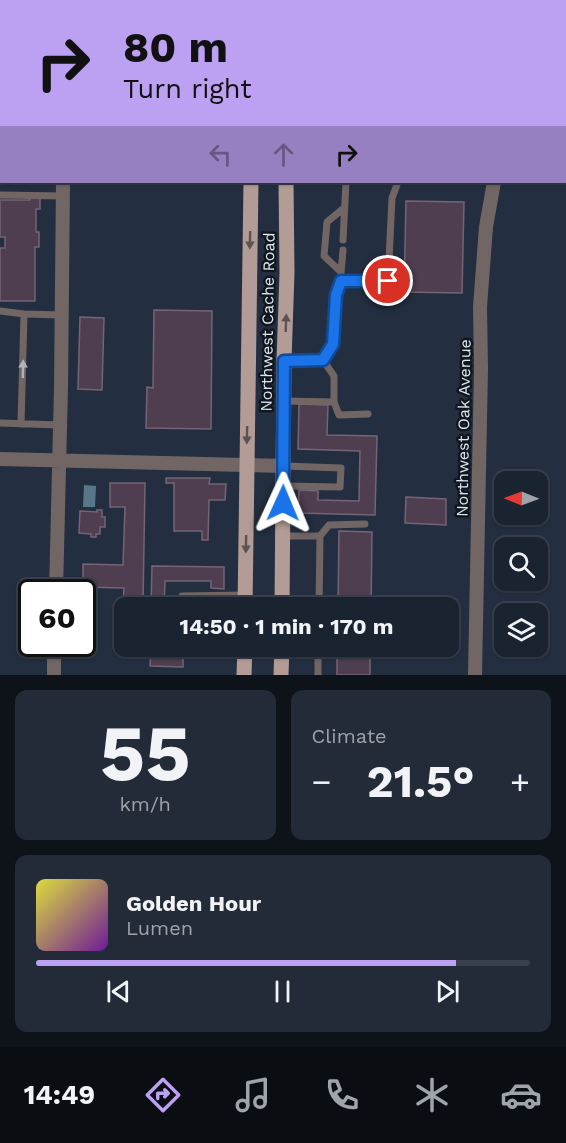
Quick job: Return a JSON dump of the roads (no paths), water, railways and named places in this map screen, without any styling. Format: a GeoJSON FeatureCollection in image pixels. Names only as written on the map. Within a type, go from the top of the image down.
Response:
{"type":"FeatureCollection","features":[{"type":"Feature","properties":{"kind":"main road","name":"Northwest Cache Road"},"geometry":{"type":"LineString","coordinates":[[245,597],[251,183]]}},
{"type":"Feature","properties":{"kind":"main road","name":"Northwest Cache Road"},"geometry":{"type":"LineString","coordinates":[[282,597],[287,273],[286,183]]}},
{"type":"Feature","properties":{"kind":"main road"},"geometry":{"type":"LineString","coordinates":[[244,675],[245,657]]}},
{"type":"Feature","properties":{"kind":"main road"},"geometry":{"type":"LineString","coordinates":[[281,675],[282,657]]}},
{"type":"Feature","properties":{"kind":"street","name":"Northwest Oak Avenue"},"geometry":{"type":"LineString","coordinates":[[475,675],[481,379],[480,307],[486,228],[494,183]]}},
{"type":"Feature","properties":{"kind":"street"},"geometry":{"type":"LineString","coordinates":[[56,579],[63,189]]}},
{"type":"Feature","properties":{"kind":"street"},"geometry":{"type":"LineString","coordinates":[[0,459],[284,466]]}},
{"type":"Feature","properties":{"kind":"street"},"geometry":{"type":"LineString","coordinates":[[54,657],[54,675]]}},
{"type":"Feature","properties":{"kind":"lane"},"geometry":{"type":"LineString","coordinates":[[343,240],[346,183]]}},
{"type":"Feature","properties":{"kind":"lane"},"geometry":{"type":"LineString","coordinates":[[341,281],[388,281],[392,198],[398,183]]}},
{"type":"Feature","properties":{"kind":"lane"},"geometry":{"type":"LineString","coordinates":[[0,195],[63,189]]}},
{"type":"Feature","properties":{"kind":"lane"},"geometry":{"type":"LineString","coordinates":[[341,272],[324,256],[327,222],[344,208]]}},
{"type":"Feature","properties":{"kind":"lane"},"geometry":{"type":"LineString","coordinates":[[323,360],[333,344],[336,295],[341,281],[343,250]]}},
{"type":"Feature","properties":{"kind":"lane"},"geometry":{"type":"LineString","coordinates":[[0,311],[62,315]]}},
{"type":"Feature","properties":{"kind":"lane"},"geometry":{"type":"LineString","coordinates":[[21,424],[24,314]]}},
{"type":"Feature","properties":{"kind":"lane"},"geometry":{"type":"LineString","coordinates":[[284,361],[323,360]]}},
{"type":"Feature","properties":{"kind":"lane"},"geometry":{"type":"LineString","coordinates":[[323,360],[334,376],[334,402],[339,415],[368,414]]}},
{"type":"Feature","properties":{"kind":"lane"},"geometry":{"type":"LineString","coordinates":[[284,401],[334,402]]}},
{"type":"Feature","properties":{"kind":"lane"},"geometry":{"type":"LineString","coordinates":[[0,423],[60,425]]}},
{"type":"Feature","properties":{"kind":"lane"},"geometry":{"type":"LineString","coordinates":[[283,486],[340,487],[341,468],[284,466]]}},
{"type":"Feature","properties":{"kind":"lane"},"geometry":{"type":"LineString","coordinates":[[319,597],[320,536],[329,525],[365,524]]}},
{"type":"Feature","properties":{"kind":"lane"},"geometry":{"type":"LineString","coordinates":[[283,536],[320,536]]}},
{"type":"Feature","properties":{"kind":"lane"},"geometry":{"type":"LineString","coordinates":[[318,657],[318,675]]}},
{"type":"Feature","properties":{"kind":"water"},"geometry":{"type":"Polygon","coordinates":[[[84,485],[96,486],[95,507],[83,507],[84,485]]]}}]}
